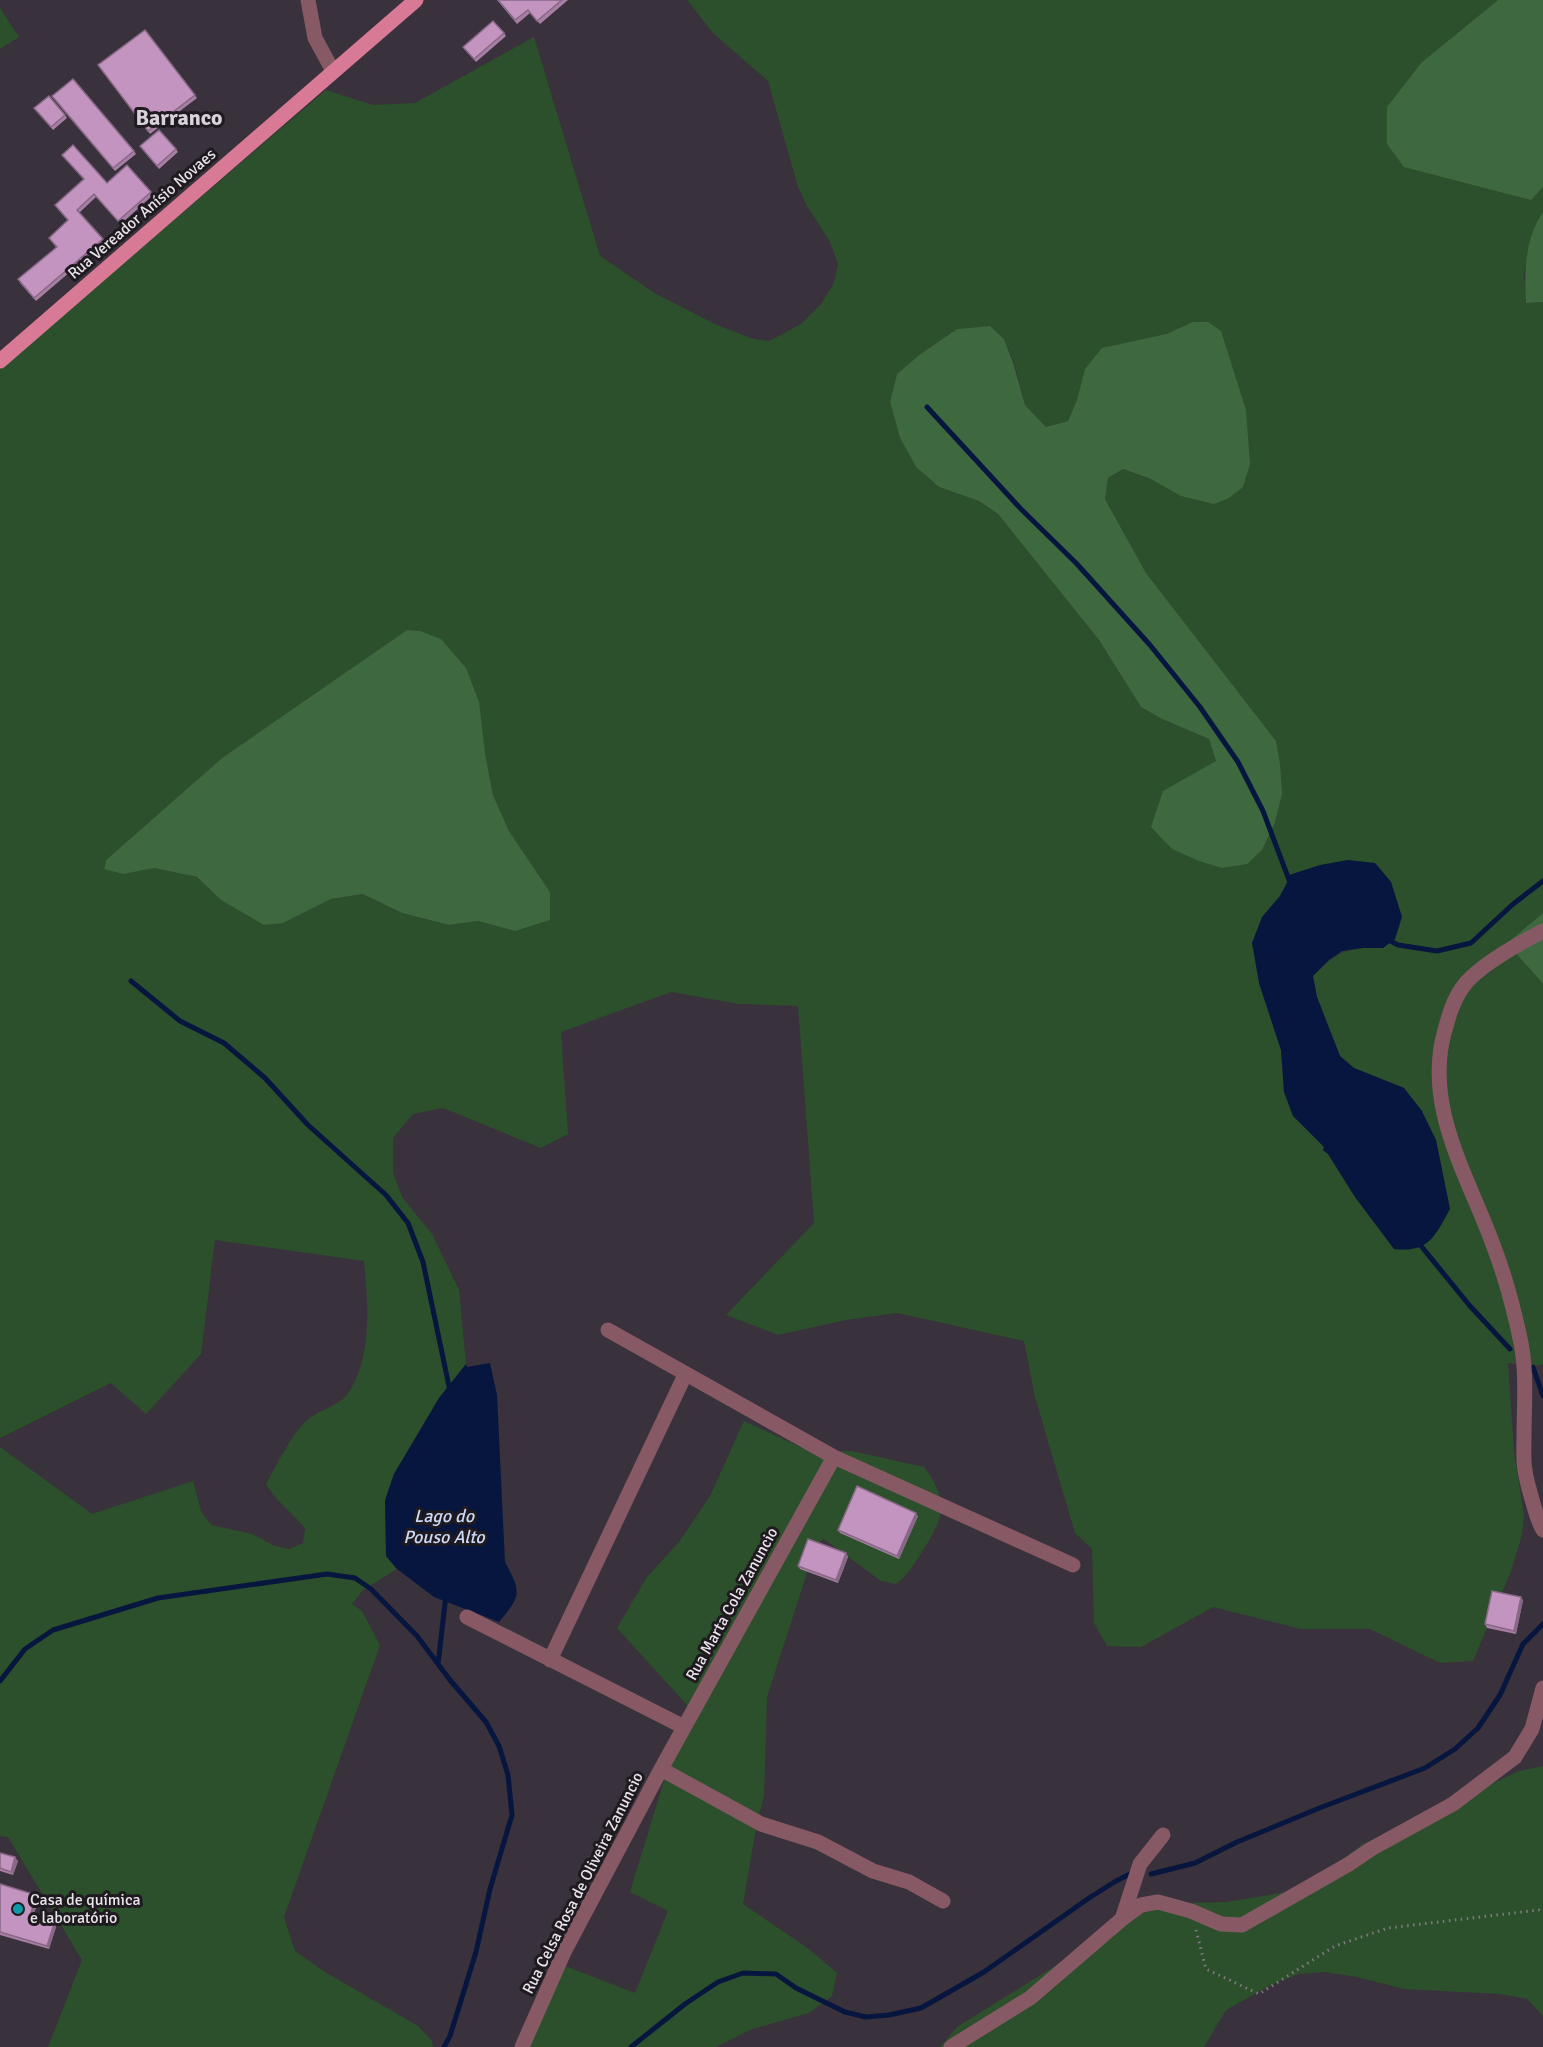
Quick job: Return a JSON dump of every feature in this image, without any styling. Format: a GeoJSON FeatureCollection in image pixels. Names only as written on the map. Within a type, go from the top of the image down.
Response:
{"type":"FeatureCollection","features":[{"type":"Feature","properties":{"kind":"main road","name":"Rua Vereador Anísio Novaes"},"geometry":{"type":"LineString","coordinates":[[0,361],[416,0]]}},
{"type":"Feature","properties":{"kind":"street"},"geometry":{"type":"LineString","coordinates":[[308,0],[315,38],[333,71]]}},
{"type":"Feature","properties":{"kind":"street"},"geometry":{"type":"LineString","coordinates":[[1543,931],[1475,973],[1462,987],[1451,1009],[1442,1041],[1438,1080],[1441,1105],[1448,1129],[1464,1177],[1495,1250],[1516,1323],[1521,1347],[1524,1395],[1524,1468],[1538,1521],[1543,1530]]}},
{"type":"Feature","properties":{"kind":"street"},"geometry":{"type":"LineString","coordinates":[[609,1330],[685,1375],[834,1457],[1073,1566]]}},
{"type":"Feature","properties":{"kind":"street"},"geometry":{"type":"LineString","coordinates":[[550,1659],[685,1375]]}},
{"type":"Feature","properties":{"kind":"street","name":"Rua Marta Cola Zanuncio"},"geometry":{"type":"LineString","coordinates":[[661,1769],[834,1457]]}},
{"type":"Feature","properties":{"kind":"street"},"geometry":{"type":"LineString","coordinates":[[467,1617],[684,1727]]}},
{"type":"Feature","properties":{"kind":"street"},"geometry":{"type":"LineString","coordinates":[[951,2047],[1030,1998],[1141,1905],[1158,1902],[1191,1911],[1221,1924],[1242,1925],[1453,1804],[1515,1757],[1532,1729],[1543,1688]]}},
{"type":"Feature","properties":{"kind":"street"},"geometry":{"type":"LineString","coordinates":[[661,1769],[761,1824],[818,1842],[873,1871],[909,1882],[943,1901]]}},
{"type":"Feature","properties":{"kind":"street","name":"Rua Celsa Rosa de Oliveira Zanuncio"},"geometry":{"type":"LineString","coordinates":[[522,2047],[564,1952],[661,1769]]}},
{"type":"Feature","properties":{"kind":"street"},"geometry":{"type":"LineString","coordinates":[[1122,1919],[1140,1864],[1163,1835]]}},
{"type":"Feature","properties":{"kind":"path"},"geometry":{"type":"LineString","coordinates":[[1191,1911],[1206,1969],[1259,1994],[1335,1946],[1388,1928],[1539,1910],[1543,1913]]}},
{"type":"Feature","properties":{"kind":"green space"},"geometry":{"type":"Polygon","coordinates":[[[687,0],[1498,0],[1422,62],[1530,200],[1543,187],[1543,212],[1532,235],[1524,274],[1526,303],[1543,302],[1543,913],[1507,943],[1543,984],[1543,1364],[1536,1366],[1508,1363],[1514,1451],[1524,1516],[1522,1535],[1510,1574],[1473,1661],[1440,1663],[1370,1629],[1301,1629],[1213,1607],[1141,1647],[1107,1646],[1094,1623],[1092,1549],[1075,1533],[1035,1397],[1024,1341],[897,1313],[846,1320],[778,1335],[726,1315],[814,1223],[798,1006],[739,1004],[671,992],[561,1032],[568,1134],[541,1148],[443,1108],[413,1114],[393,1138],[393,1173],[402,1197],[432,1234],[459,1290],[466,1364],[439,1398],[394,1474],[385,1500],[386,1556],[397,1569],[363,1590],[352,1604],[362,1611],[380,1645],[284,1917],[295,1951],[325,1972],[418,2026],[432,2041],[433,2047],[48,2047],[82,1960],[8,1837],[0,1836],[0,1447],[92,1514],[193,1481],[201,1511],[211,1525],[252,1534],[275,1546],[289,1549],[303,1543],[305,1528],[266,1484],[300,1427],[344,1398],[355,1380],[365,1347],[367,1294],[364,1261],[215,1240],[201,1354],[146,1414],[111,1383],[0,1438],[0,369],[326,90],[373,105],[415,103],[534,37],[600,256],[656,294],[715,324],[750,338],[769,341],[801,324],[821,304],[834,283],[838,264],[830,242],[798,187],[768,81],[713,33],[687,0]],[[1193,322],[1166,334],[1102,349],[1068,421],[1046,427],[1025,405],[1014,362],[1004,339],[990,326],[957,329],[919,355],[897,374],[890,402],[900,438],[916,467],[939,487],[979,501],[998,514],[1099,640],[1141,707],[1162,719],[1209,739],[1216,761],[1198,773],[1276,741],[1146,573],[1105,499],[1108,478],[1123,469],[1151,479],[1193,322]],[[407,630],[222,758],[106,860],[104,869],[154,868],[197,877],[221,900],[283,923],[331,899],[364,894],[402,913],[449,925],[478,921],[515,931],[550,892],[509,831],[493,795],[485,753],[420,631],[407,630]],[[1375,863],[1290,877],[1280,896],[1262,917],[1259,983],[1281,1050],[1284,1092],[1293,1116],[1324,1147],[1323,1150],[1328,1154],[1355,1197],[1394,1249],[1450,1209],[1436,1140],[1404,1088],[1354,1068],[1340,1056],[1317,997],[1313,976],[1329,961],[1344,952],[1360,948],[1383,948],[1402,917],[1391,882],[1375,863]]]}},
{"type":"Feature","properties":{"kind":"green space"},"geometry":{"type":"Polygon","coordinates":[[[1498,0],[1543,0],[1543,187],[1531,200],[1404,167],[1387,144],[1387,107],[1422,62],[1498,0]]]}},
{"type":"Feature","properties":{"kind":"green space"},"geometry":{"type":"Polygon","coordinates":[[[0,8],[19,37],[0,49],[0,8]]]}},
{"type":"Feature","properties":{"kind":"green space"},"geometry":{"type":"Polygon","coordinates":[[[1543,212],[1543,302],[1526,303],[1525,279],[1529,244],[1543,212]]]}},
{"type":"Feature","properties":{"kind":"green space"},"geometry":{"type":"Polygon","coordinates":[[[1193,322],[1208,322],[1221,331],[1246,410],[1250,464],[1243,487],[1229,498],[1214,504],[1181,496],[1151,479],[1123,469],[1108,478],[1105,499],[1146,573],[1276,741],[1282,794],[1275,822],[1262,850],[1247,864],[1222,868],[1172,849],[1151,827],[1163,791],[1216,761],[1209,739],[1162,719],[1141,707],[1099,640],[998,514],[979,501],[939,487],[916,467],[900,438],[890,402],[897,374],[919,355],[957,329],[990,326],[1004,339],[1025,405],[1046,427],[1068,421],[1077,400],[1085,369],[1102,348],[1166,334],[1193,322]]]}},
{"type":"Feature","properties":{"kind":"green space"},"geometry":{"type":"Polygon","coordinates":[[[407,630],[420,631],[441,639],[466,668],[479,702],[493,795],[509,831],[550,892],[550,920],[515,931],[478,921],[449,925],[402,913],[363,894],[331,899],[283,923],[264,925],[221,900],[197,877],[154,868],[123,874],[104,869],[106,860],[222,758],[407,630]]]}},
{"type":"Feature","properties":{"kind":"green space"},"geometry":{"type":"Polygon","coordinates":[[[1543,913],[1543,984],[1507,943],[1543,913]]]}},
{"type":"Feature","properties":{"kind":"green space"},"geometry":{"type":"Polygon","coordinates":[[[744,1421],[811,1452],[852,1451],[924,1467],[938,1490],[941,1500],[941,1510],[935,1529],[913,1565],[896,1584],[881,1581],[824,1539],[816,1545],[767,1697],[764,1796],[757,1822],[743,1904],[809,1949],[837,1973],[832,1996],[809,2013],[752,2029],[716,2047],[524,2047],[565,1966],[635,1993],[668,1911],[630,1892],[687,1705],[617,1628],[647,1577],[679,1542],[710,1496],[744,1421]]]}},
{"type":"Feature","properties":{"kind":"green space"},"geometry":{"type":"Polygon","coordinates":[[[1543,1766],[1543,2016],[1527,1999],[1500,1994],[1404,1989],[1357,1977],[1324,1972],[1299,1974],[1273,1984],[1226,2010],[1204,2047],[940,2047],[957,2027],[1126,1922],[1141,1904],[1226,1902],[1306,1889],[1361,1845],[1519,1771],[1543,1766]]]}},
{"type":"Feature","properties":{"kind":"water"},"geometry":{"type":"Polygon","coordinates":[[[1348,860],[1375,863],[1391,882],[1402,917],[1395,939],[1383,948],[1342,951],[1313,976],[1317,997],[1340,1056],[1354,1068],[1404,1088],[1422,1111],[1436,1140],[1450,1209],[1429,1241],[1406,1250],[1394,1249],[1355,1197],[1328,1154],[1323,1150],[1324,1147],[1293,1116],[1284,1092],[1281,1050],[1259,983],[1252,943],[1262,917],[1280,896],[1289,875],[1320,865],[1348,860]]]}},
{"type":"Feature","properties":{"kind":"water","name":"Lago do Pouso Alto"},"geometry":{"type":"Polygon","coordinates":[[[490,1363],[497,1395],[505,1562],[514,1580],[517,1593],[512,1605],[499,1622],[434,1597],[397,1569],[386,1556],[385,1500],[394,1474],[439,1398],[466,1364],[467,1367],[490,1363]]]}},
{"type":"Feature","properties":{"kind":"building"},"geometry":{"type":"Polygon","coordinates":[[[498,0],[562,0],[537,21],[528,10],[515,20],[498,0]]]}},
{"type":"Feature","properties":{"kind":"building"},"geometry":{"type":"Polygon","coordinates":[[[493,21],[504,33],[474,59],[463,47],[493,21]]]}},
{"type":"Feature","properties":{"kind":"building"},"geometry":{"type":"Polygon","coordinates":[[[145,30],[195,95],[148,131],[98,65],[145,30]]]}},
{"type":"Feature","properties":{"kind":"building"},"geometry":{"type":"Polygon","coordinates":[[[73,79],[134,151],[113,168],[52,96],[73,79]]]}},
{"type":"Feature","properties":{"kind":"building"},"geometry":{"type":"Polygon","coordinates":[[[49,96],[65,115],[51,127],[34,108],[49,96]]]}},
{"type":"Feature","properties":{"kind":"building"},"geometry":{"type":"Polygon","coordinates":[[[159,130],[176,149],[157,166],[140,146],[159,130]]]}},
{"type":"Feature","properties":{"kind":"building"},"geometry":{"type":"Polygon","coordinates":[[[73,145],[107,183],[127,165],[151,192],[118,221],[94,194],[77,210],[103,239],[34,298],[18,279],[57,247],[49,238],[68,220],[55,205],[84,179],[62,155],[73,145]]]}},
{"type":"Feature","properties":{"kind":"building"},"geometry":{"type":"Polygon","coordinates":[[[857,1486],[916,1513],[897,1556],[838,1530],[857,1486]]]}},
{"type":"Feature","properties":{"kind":"building"},"geometry":{"type":"Polygon","coordinates":[[[808,1539],[846,1553],[836,1580],[798,1566],[808,1539]]]}},
{"type":"Feature","properties":{"kind":"building"},"geometry":{"type":"Polygon","coordinates":[[[1492,1591],[1521,1597],[1514,1631],[1485,1624],[1492,1591]]]}},
{"type":"Feature","properties":{"kind":"building"},"geometry":{"type":"Polygon","coordinates":[[[0,1853],[15,1857],[11,1872],[0,1868],[0,1853]]]}},
{"type":"Feature","properties":{"kind":"building","name":"Casa de química e laboratório"},"geometry":{"type":"Polygon","coordinates":[[[0,1884],[36,1895],[30,1916],[54,1924],[47,1946],[0,1932],[0,1884]]]}},
{"type":"Feature","properties":{"kind":"waterway"},"geometry":{"type":"LineString","coordinates":[[927,407],[1021,509],[1077,564],[1150,645],[1200,707],[1238,762],[1263,811],[1291,885]]}},
{"type":"Feature","properties":{"kind":"waterway"},"geometry":{"type":"LineString","coordinates":[[1385,938],[1398,945],[1437,951],[1471,943],[1512,905],[1543,881]]}},
{"type":"Feature","properties":{"kind":"waterway"},"geometry":{"type":"LineString","coordinates":[[131,981],[180,1021],[224,1043],[265,1078],[308,1125],[386,1195],[408,1223],[423,1262],[450,1391]]}},
{"type":"Feature","properties":{"kind":"waterway"},"geometry":{"type":"LineString","coordinates":[[1417,1241],[1470,1306],[1510,1349]]}},
{"type":"Feature","properties":{"kind":"waterway"},"geometry":{"type":"LineString","coordinates":[[1533,1367],[1543,1396]]}},
{"type":"Feature","properties":{"kind":"waterway"},"geometry":{"type":"LineString","coordinates":[[0,1681],[25,1649],[53,1630],[158,1598],[327,1574],[355,1578],[371,1589],[417,1636],[486,1722],[499,1746],[508,1775],[512,1815],[490,1889],[476,1952],[450,2036],[444,2047]]}},
{"type":"Feature","properties":{"kind":"waterway"},"geometry":{"type":"LineString","coordinates":[[438,1664],[446,1595]]}},
{"type":"Feature","properties":{"kind":"waterway"},"geometry":{"type":"LineString","coordinates":[[1151,1874],[1195,1863],[1237,1842],[1425,1768],[1455,1749],[1478,1728],[1500,1695],[1523,1644],[1543,1624]]}},
{"type":"Feature","properties":{"kind":"waterway"},"geometry":{"type":"LineString","coordinates":[[631,2047],[685,2004],[718,1982],[743,1973],[776,1974],[796,1988],[845,2012],[866,2017],[921,2008],[984,1972],[1089,1898],[1130,1874]]}},
{"type":"Feature","properties":{"kind":"place","name":"Casa de química e laboratório"},"geometry":{"type":"Point","coordinates":[18,1909]}},
{"type":"Feature","properties":{"kind":"district","name":"Barranco"},"geometry":{"type":"Point","coordinates":[179,117]}}]}
